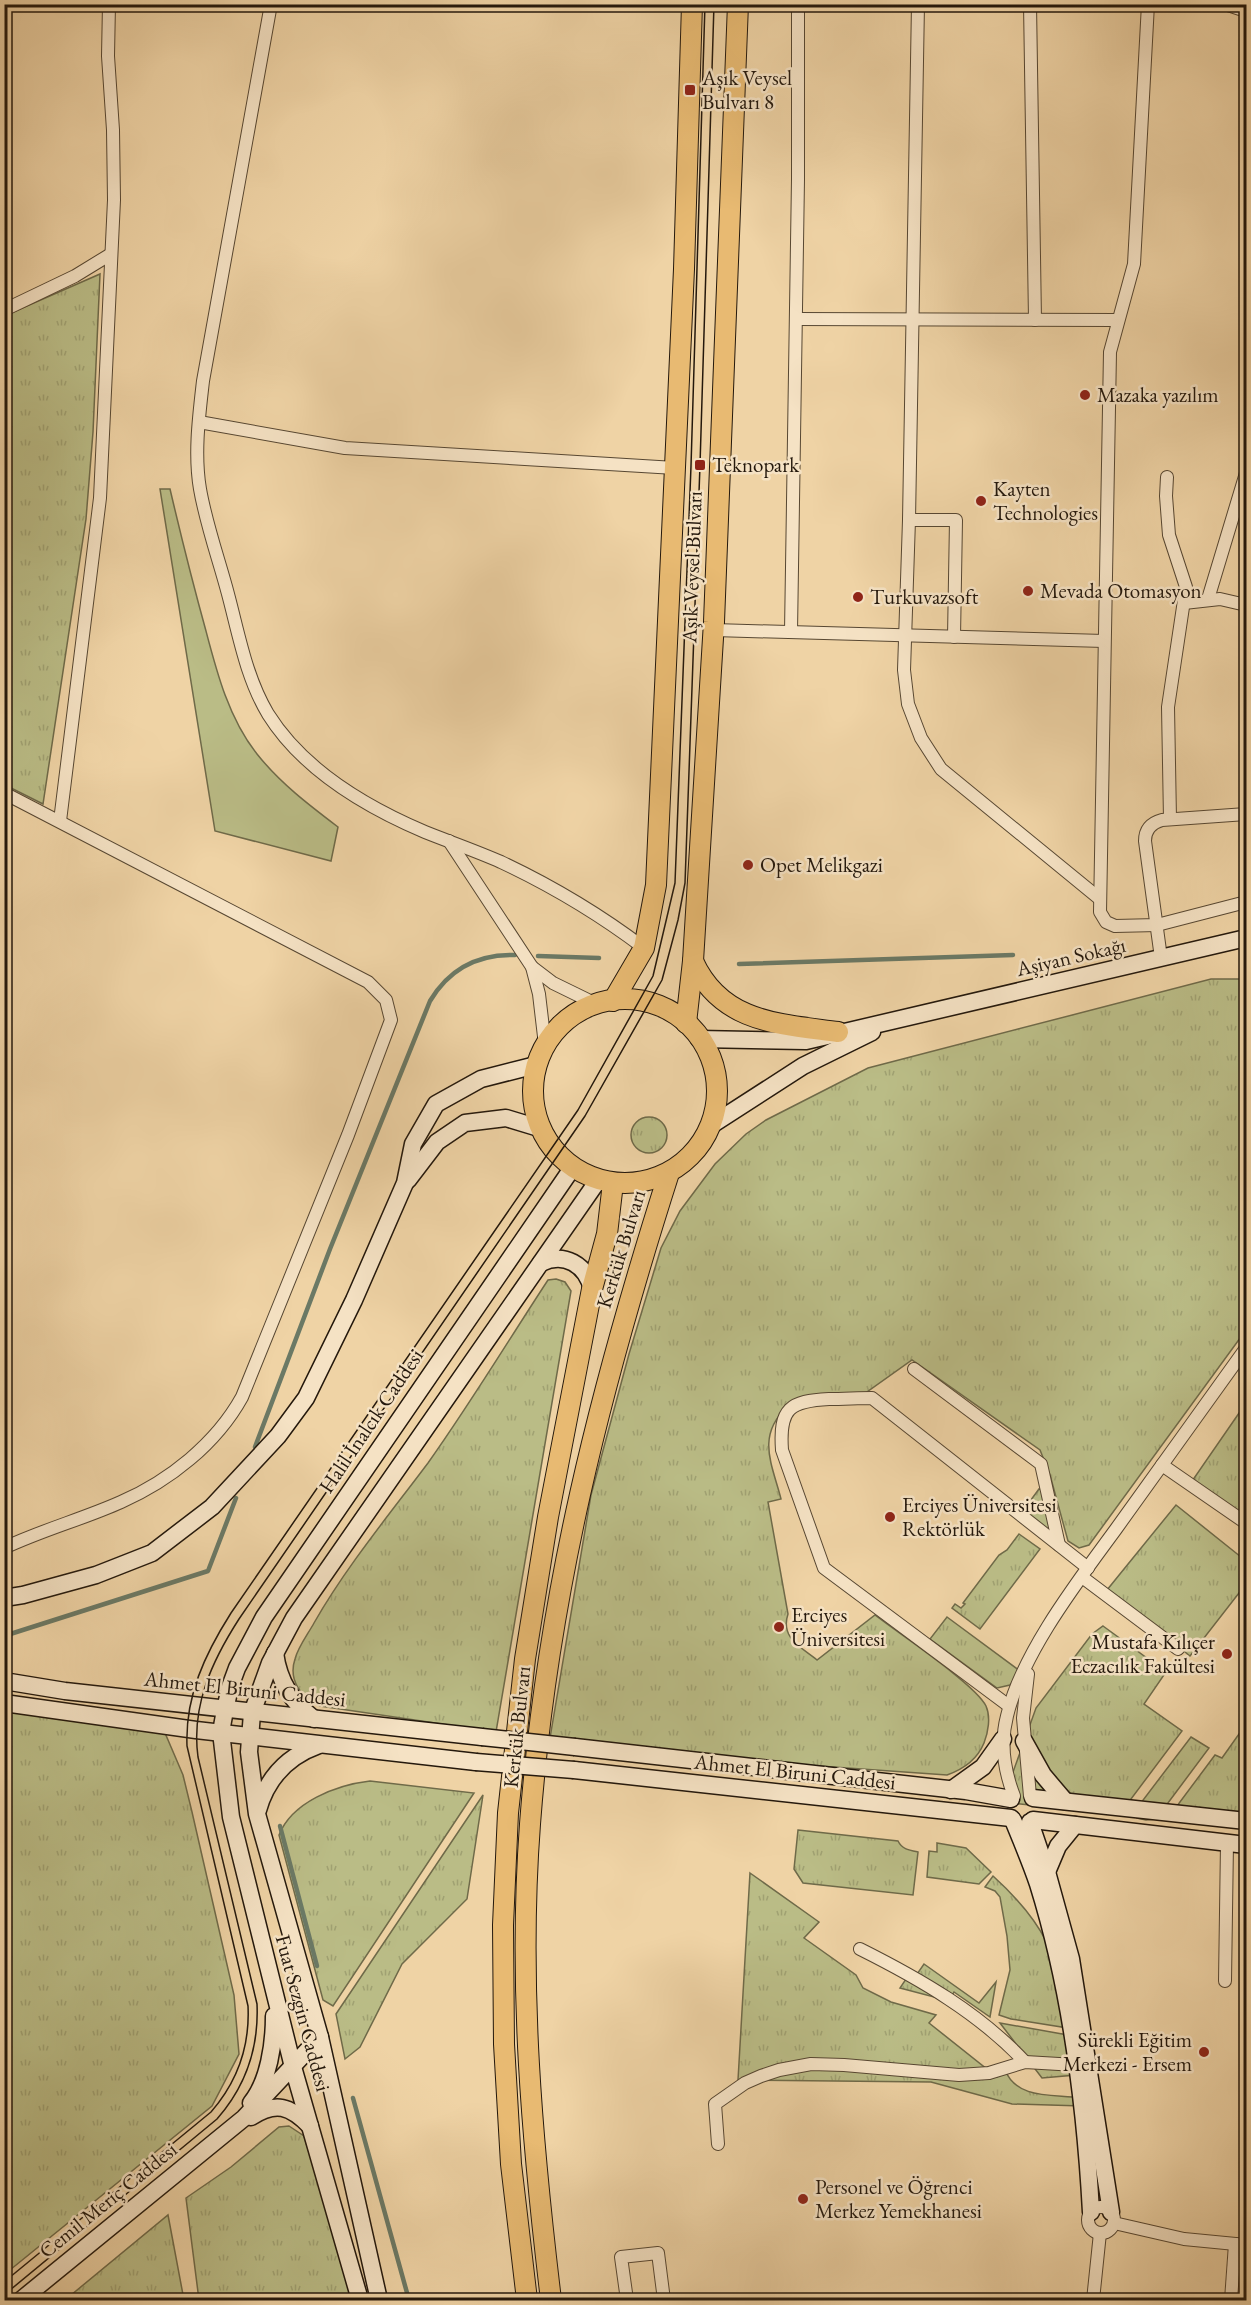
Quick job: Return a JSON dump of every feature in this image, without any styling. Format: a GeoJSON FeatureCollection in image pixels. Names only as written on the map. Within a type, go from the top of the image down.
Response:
{"type":"FeatureCollection","features":[{"type":"Feature","properties":{"kind":"main road","name":"Aşık Veysel Bulvarı"},"geometry":{"type":"LineString","coordinates":[[604,1003],[644,948],[656,885],[685,257],[692,4]]}},
{"type":"Feature","properties":{"kind":"main road","name":"Aşık Veysel Bulvarı"},"geometry":{"type":"LineString","coordinates":[[686,1023],[693,961],[714,630],[738,4]]}},
{"type":"Feature","properties":{"kind":"main road"},"geometry":{"type":"LineString","coordinates":[[693,961],[712,991],[732,1008],[773,1023],[838,1032]]}},
{"type":"Feature","properties":{"kind":"main road"},"geometry":{"type":"LineString","coordinates":[[635,999],[666,1008],[686,1023],[706,1048],[716,1075],[717,1104],[710,1126],[692,1155],[669,1173],[642,1182],[606,1181],[582,1174],[558,1155],[539,1128],[532,1096],[536,1065],[550,1036],[573,1014],[604,1003],[635,999]]}},
{"type":"Feature","properties":{"kind":"main road","name":"Kerkük Bulvarı"},"geometry":{"type":"LineString","coordinates":[[551,2301],[537,2182],[528,2056],[526,1936],[530,1824],[550,1646],[581,1485],[613,1358],[669,1173]]}},
{"type":"Feature","properties":{"kind":"main road","name":"Kerkük Bulvarı"},"geometry":{"type":"LineString","coordinates":[[527,2301],[511,2164],[504,2044],[503,1925],[508,1813],[518,1707],[559,1453],[592,1289],[607,1234],[606,1181]]}},
{"type":"Feature","properties":{"kind":"street"},"geometry":{"type":"LineString","coordinates":[[60,820],[100,498],[114,167],[108,56],[109,4]]}},
{"type":"Feature","properties":{"kind":"street"},"geometry":{"type":"LineString","coordinates":[[271,4],[203,381],[199,422],[200,489],[247,665],[260,699],[280,731],[306,759],[344,788],[385,813],[499,861],[559,891],[615,926],[644,948]]}},
{"type":"Feature","properties":{"kind":"street"},"geometry":{"type":"LineString","coordinates":[[791,632],[798,4]]}},
{"type":"Feature","properties":{"kind":"street"},"geometry":{"type":"LineString","coordinates":[[918,4],[907,635],[904,670],[907,696],[913,721],[930,754],[941,769],[1100,899]]}},
{"type":"Feature","properties":{"kind":"street"},"geometry":{"type":"LineString","coordinates":[[1030,4],[1035,320]]}},
{"type":"Feature","properties":{"kind":"street"},"geometry":{"type":"LineString","coordinates":[[1148,4],[1134,264],[1110,352],[1101,916],[1110,924],[1157,925],[1246,902]]}},
{"type":"Feature","properties":{"kind":"street"},"geometry":{"type":"LineString","coordinates":[[1225,4],[1246,11]]}},
{"type":"Feature","properties":{"kind":"street"},"geometry":{"type":"LineString","coordinates":[[4,310],[75,276],[111,254]]}},
{"type":"Feature","properties":{"kind":"street"},"geometry":{"type":"LineString","coordinates":[[796,319],[1118,320]]}},
{"type":"Feature","properties":{"kind":"street"},"geometry":{"type":"LineString","coordinates":[[199,422],[345,448],[675,468]]}},
{"type":"Feature","properties":{"kind":"street"},"geometry":{"type":"LineString","coordinates":[[1208,599],[1246,473]]}},
{"type":"Feature","properties":{"kind":"street"},"geometry":{"type":"LineString","coordinates":[[1167,477],[1167,516],[1173,553],[1186,587],[1168,707],[1170,819]]}},
{"type":"Feature","properties":{"kind":"street"},"geometry":{"type":"LineString","coordinates":[[909,520],[956,520],[954,637]]}},
{"type":"Feature","properties":{"kind":"street"},"geometry":{"type":"LineString","coordinates":[[1184,603],[1208,599],[1230,600],[1246,605]]}},
{"type":"Feature","properties":{"kind":"street"},"geometry":{"type":"LineString","coordinates":[[714,630],[1104,641]]}},
{"type":"Feature","properties":{"kind":"street"},"geometry":{"type":"LineString","coordinates":[[4,794],[60,820],[368,982],[386,1000],[391,1020],[348,1135],[242,1397],[228,1420],[186,1461],[142,1492],[105,1509],[45,1530],[4,1548]]}},
{"type":"Feature","properties":{"kind":"street"},"geometry":{"type":"LineString","coordinates":[[1161,958],[1145,837],[1152,824],[1170,819],[1246,814]]}},
{"type":"Feature","properties":{"kind":"street"},"geometry":{"type":"LineString","coordinates":[[449,841],[532,968],[539,994],[545,1045]]}},
{"type":"Feature","properties":{"kind":"street","name":"Aşiyan Sokağı"},"geometry":{"type":"LineString","coordinates":[[699,1039],[806,1041],[1246,938]]}},
{"type":"Feature","properties":{"kind":"street"},"geometry":{"type":"LineString","coordinates":[[532,968],[553,983],[604,1003]]}},
{"type":"Feature","properties":{"kind":"street","name":"Aşiyan Sokağı"},"geometry":{"type":"LineString","coordinates":[[710,1126],[803,1066],[862,1036],[906,1019]]}},
{"type":"Feature","properties":{"kind":"street"},"geometry":{"type":"LineString","coordinates":[[4,1598],[96,1575],[152,1553],[212,1507],[279,1436],[306,1398],[354,1300],[405,1183],[413,1144],[436,1104],[481,1079],[536,1065]]}},
{"type":"Feature","properties":{"kind":"street"},"geometry":{"type":"LineString","coordinates":[[405,1183],[437,1142],[465,1123],[506,1118],[539,1128]]}},
{"type":"Feature","properties":{"kind":"street","name":"Halil İnalcık Caddesi"},"geometry":{"type":"LineString","coordinates":[[221,1732],[230,1687],[237,1668],[264,1617],[573,1167]]}},
{"type":"Feature","properties":{"kind":"street"},"geometry":{"type":"LineString","coordinates":[[252,1713],[261,1683],[294,1618],[541,1263],[606,1181]]}},
{"type":"Feature","properties":{"kind":"street"},"geometry":{"type":"LineString","coordinates":[[541,1263],[560,1259],[575,1263],[586,1274],[592,1289]]}},
{"type":"Feature","properties":{"kind":"street"},"geometry":{"type":"LineString","coordinates":[[1022,1820],[1038,1811],[1037,1804],[1022,1797],[1005,1766],[1004,1739],[1009,1706],[1034,1649],[1085,1572],[1246,1348]]}},
{"type":"Feature","properties":{"kind":"street"},"geometry":{"type":"LineString","coordinates":[[914,1369],[1041,1464],[1059,1545]]}},
{"type":"Feature","properties":{"kind":"street"},"geometry":{"type":"LineString","coordinates":[[1009,1706],[824,1568],[782,1450],[785,1416],[792,1407],[805,1400],[872,1398],[1059,1545],[1085,1572],[1178,1649]]}},
{"type":"Feature","properties":{"kind":"street"},"geometry":{"type":"LineString","coordinates":[[1162,1465],[1246,1523]]}},
{"type":"Feature","properties":{"kind":"street"},"geometry":{"type":"LineString","coordinates":[[1022,1797],[1025,1695],[1034,1649]]}},
{"type":"Feature","properties":{"kind":"street"},"geometry":{"type":"LineString","coordinates":[[275,1653],[281,1679],[287,1691],[295,1702],[314,1719]]}},
{"type":"Feature","properties":{"kind":"street","name":"Ahmet El Biruni Caddesi"},"geometry":{"type":"LineString","coordinates":[[4,1681],[64,1691],[225,1710],[1246,1821]]}},
{"type":"Feature","properties":{"kind":"street"},"geometry":{"type":"LineString","coordinates":[[4,1703],[320,1744]]}},
{"type":"Feature","properties":{"kind":"street","name":"Fuat Sezgin Caddesi"},"geometry":{"type":"LineString","coordinates":[[252,1713],[249,1735],[257,1814],[320,2037],[379,2301]]}},
{"type":"Feature","properties":{"kind":"street","name":"Fuat Sezgin Caddesi"},"geometry":{"type":"LineString","coordinates":[[221,1732],[231,1817],[293,2067],[360,2301]]}},
{"type":"Feature","properties":{"kind":"street"},"geometry":{"type":"LineString","coordinates":[[951,1790],[983,1767],[1004,1739]]}},
{"type":"Feature","properties":{"kind":"street"},"geometry":{"type":"LineString","coordinates":[[1024,1741],[1043,1775],[1065,1802]]}},
{"type":"Feature","properties":{"kind":"street"},"geometry":{"type":"LineString","coordinates":[[257,1814],[266,1789],[282,1767],[300,1753],[320,1744]]}},
{"type":"Feature","properties":{"kind":"street","name":"Ahmet El Biruni Caddesi"},"geometry":{"type":"LineString","coordinates":[[320,1744],[1246,1845]]}},
{"type":"Feature","properties":{"kind":"street"},"geometry":{"type":"LineString","coordinates":[[1022,1797],[1007,1808],[1022,1820],[1047,1872],[1071,1959],[1077,1990],[1112,2218],[1110,2230],[1100,2233],[1090,2227],[1087,2147],[1065,1997],[1022,1820]]}},
{"type":"Feature","properties":{"kind":"street"},"geometry":{"type":"LineString","coordinates":[[1047,1872],[1058,1846],[1075,1826]]}},
{"type":"Feature","properties":{"kind":"street"},"geometry":{"type":"LineString","coordinates":[[1225,1981],[1227,1843]]}},
{"type":"Feature","properties":{"kind":"street"},"geometry":{"type":"LineString","coordinates":[[860,1949],[912,1976],[968,2012],[998,2035],[1025,2062]]}},
{"type":"Feature","properties":{"kind":"street"},"geometry":{"type":"LineString","coordinates":[[223,2135],[254,2099],[269,2064],[274,2034],[274,1990]]}},
{"type":"Feature","properties":{"kind":"street"},"geometry":{"type":"LineString","coordinates":[[223,2135],[244,2118],[320,2037]]}},
{"type":"Feature","properties":{"kind":"street"},"geometry":{"type":"LineString","coordinates":[[718,2144],[715,2104],[745,2084],[779,2070],[811,2064],[827,2064],[966,2075],[989,2073],[1025,2062],[1076,2065]]}},
{"type":"Feature","properties":{"kind":"street"},"geometry":{"type":"LineString","coordinates":[[223,2135],[265,2108],[290,2110],[297,2113],[310,2126]]}},
{"type":"Feature","properties":{"kind":"street","name":"Cemil Meriç Caddesi"},"geometry":{"type":"LineString","coordinates":[[21,2301],[223,2135]]}},
{"type":"Feature","properties":{"kind":"street"},"geometry":{"type":"LineString","coordinates":[[1091,2212],[1100,2208],[1112,2218],[1184,2239],[1241,2244],[1231,2301]]}},
{"type":"Feature","properties":{"kind":"street"},"geometry":{"type":"LineString","coordinates":[[1093,2301],[1100,2233]]}},
{"type":"Feature","properties":{"kind":"street"},"geometry":{"type":"LineString","coordinates":[[627,2301],[621,2257],[658,2253],[664,2301]]}},
{"type":"Feature","properties":{"kind":"green space"},"geometry":{"type":"Polygon","coordinates":[[[100,274],[93,432],[86,519],[43,804],[5,785],[4,316],[100,274]]]}},
{"type":"Feature","properties":{"kind":"green space"},"geometry":{"type":"Polygon","coordinates":[[[160,489],[170,489],[210,647],[231,711],[247,740],[275,775],[338,827],[331,861],[215,831],[160,489]]]}},
{"type":"Feature","properties":{"kind":"green space"},"geometry":{"type":"Polygon","coordinates":[[[1211,979],[1246,979],[1246,1330],[1089,1545],[1079,1548],[1068,1541],[1050,1475],[1040,1450],[912,1360],[864,1394],[787,1407],[777,1418],[772,1429],[769,1451],[781,1499],[768,1502],[788,1614],[786,1622],[789,1636],[817,1660],[875,1615],[952,1672],[986,1706],[989,1720],[987,1735],[974,1759],[959,1770],[947,1775],[691,1757],[550,1738],[591,1495],[629,1354],[661,1248],[680,1211],[715,1164],[746,1134],[766,1120],[868,1068],[1211,979]]]}},
{"type":"Feature","properties":{"kind":"green space"},"geometry":{"type":"Polygon","coordinates":[[[649,1117],[662,1122],[667,1135],[662,1148],[649,1153],[636,1148],[631,1135],[636,1122],[649,1117]]]}},
{"type":"Feature","properties":{"kind":"green space"},"geometry":{"type":"Polygon","coordinates":[[[556,1279],[565,1282],[571,1291],[496,1732],[320,1706],[313,1703],[302,1693],[293,1674],[295,1659],[303,1641],[354,1561],[444,1441],[548,1280],[556,1279]]]}},
{"type":"Feature","properties":{"kind":"green space"},"geometry":{"type":"Polygon","coordinates":[[[1246,1403],[1246,1523],[1190,1484],[1246,1403]]]}},
{"type":"Feature","properties":{"kind":"green space"},"geometry":{"type":"Polygon","coordinates":[[[1039,1489],[1045,1491],[1056,1538],[1022,1512],[1039,1489]]]}},
{"type":"Feature","properties":{"kind":"green space"},"geometry":{"type":"Polygon","coordinates":[[[1176,1505],[1246,1561],[1246,1584],[1190,1656],[1107,1590],[1176,1505]]]}},
{"type":"Feature","properties":{"kind":"green space"},"geometry":{"type":"Polygon","coordinates":[[[1019,1534],[1040,1549],[980,1629],[952,1608],[955,1604],[961,1608],[965,1604],[963,1603],[999,1555],[1007,1550],[1019,1534]]]}},
{"type":"Feature","properties":{"kind":"green space"},"geometry":{"type":"Polygon","coordinates":[[[947,1617],[1020,1671],[1010,1685],[997,1688],[930,1639],[947,1617]]]}},
{"type":"Feature","properties":{"kind":"green space"},"geometry":{"type":"Polygon","coordinates":[[[1103,1626],[1166,1672],[1144,1704],[1182,1731],[1119,1815],[1012,1803],[1008,1786],[1036,1708],[1092,1634],[1103,1626]]]}},
{"type":"Feature","properties":{"kind":"green space"},"geometry":{"type":"Polygon","coordinates":[[[5,1700],[162,1726],[183,1775],[192,1812],[234,1995],[239,2054],[212,2106],[5,2274],[5,1700]]]}},
{"type":"Feature","properties":{"kind":"green space"},"geometry":{"type":"Polygon","coordinates":[[[1246,1724],[1246,1829],[1171,1814],[1215,1755],[1222,1758],[1246,1724]]]}},
{"type":"Feature","properties":{"kind":"green space"},"geometry":{"type":"Polygon","coordinates":[[[1191,1737],[1209,1748],[1156,1819],[1137,1818],[1134,1812],[1191,1737]]]}},
{"type":"Feature","properties":{"kind":"green space"},"geometry":{"type":"Polygon","coordinates":[[[370,1781],[474,1793],[333,2006],[323,2000],[279,1835],[285,1823],[305,1804],[343,1786],[370,1781]]]}},
{"type":"Feature","properties":{"kind":"green space"},"geometry":{"type":"Polygon","coordinates":[[[483,1795],[467,1899],[402,1964],[360,2047],[345,2059],[336,2014],[483,1795]]]}},
{"type":"Feature","properties":{"kind":"green space"},"geometry":{"type":"Polygon","coordinates":[[[798,1830],[898,1841],[906,1849],[918,1852],[913,1895],[803,1883],[794,1869],[798,1830]]]}},
{"type":"Feature","properties":{"kind":"green space"},"geometry":{"type":"Polygon","coordinates":[[[937,1843],[966,1848],[991,1872],[979,1884],[927,1877],[929,1851],[937,1852],[937,1843]]]}},
{"type":"Feature","properties":{"kind":"green space"},"geometry":{"type":"Polygon","coordinates":[[[750,1873],[819,1922],[804,1938],[856,1975],[863,1988],[891,2002],[936,2015],[929,2023],[997,2077],[1005,2070],[1011,2080],[1027,2091],[1080,2098],[1082,2106],[1012,2104],[931,2082],[738,2080],[750,1873]]]}},
{"type":"Feature","properties":{"kind":"green space"},"geometry":{"type":"Polygon","coordinates":[[[993,1876],[1022,1906],[1046,1941],[1068,2028],[999,2015],[1010,1970],[1000,1897],[995,1891],[985,1887],[993,1876]]]}},
{"type":"Feature","properties":{"kind":"green space"},"geometry":{"type":"Polygon","coordinates":[[[924,1964],[979,2003],[996,1982],[990,2017],[954,1992],[949,2001],[900,1988],[908,1976],[913,1980],[924,1964]]]}},
{"type":"Feature","properties":{"kind":"green space"},"geometry":{"type":"Polygon","coordinates":[[[1000,2023],[1068,2035],[1076,2075],[1042,2078],[1000,2023]]]}},
{"type":"Feature","properties":{"kind":"green space"},"geometry":{"type":"Polygon","coordinates":[[[289,2126],[304,2136],[354,2300],[199,2300],[186,2198],[231,2167],[279,2127],[289,2126]]]}},
{"type":"Feature","properties":{"kind":"green space"},"geometry":{"type":"Polygon","coordinates":[[[168,2215],[184,2300],[65,2300],[168,2215]]]}},
{"type":"Feature","properties":{"kind":"waterway"},"geometry":{"type":"LineString","coordinates":[[255,1447],[330,1249],[430,1001],[446,980],[466,966],[489,957],[515,955]]}},
{"type":"Feature","properties":{"kind":"waterway"},"geometry":{"type":"LineString","coordinates":[[739,964],[1013,955]]}},
{"type":"Feature","properties":{"kind":"waterway"},"geometry":{"type":"LineString","coordinates":[[538,956],[599,958]]}},
{"type":"Feature","properties":{"kind":"waterway"},"geometry":{"type":"LineString","coordinates":[[4,1636],[208,1571],[236,1498]]}},
{"type":"Feature","properties":{"kind":"waterway"},"geometry":{"type":"LineString","coordinates":[[280,1826],[317,1966]]}},
{"type":"Feature","properties":{"kind":"waterway"},"geometry":{"type":"LineString","coordinates":[[353,2098],[409,2300]]}},
{"type":"Feature","properties":{"kind":"tram line"},"geometry":{"type":"LineString","coordinates":[[4,2282],[211,2112],[235,2076],[247,2036],[248,2006],[187,1746],[189,1710],[198,1676],[231,1613],[578,1110],[653,976],[675,883],[705,4]]}},
{"type":"Feature","properties":{"kind":"tram line"},"geometry":{"type":"LineString","coordinates":[[4,2295],[217,2119],[243,2080],[256,2036],[257,2004],[198,1757],[198,1720],[212,1668],[239,1619],[585,1116],[662,980],[685,883],[714,4]]}},
{"type":"Feature","properties":{"kind":"place","name":"Aşık Veysel Bulvarı 8"},"geometry":{"type":"Point","coordinates":[690,90]}},
{"type":"Feature","properties":{"kind":"place","name":"Mazaka yazılım"},"geometry":{"type":"Point","coordinates":[1085,395]}},
{"type":"Feature","properties":{"kind":"place","name":"Teknopark"},"geometry":{"type":"Point","coordinates":[700,465]}},
{"type":"Feature","properties":{"kind":"place","name":"Kayten Technologies"},"geometry":{"type":"Point","coordinates":[981,501]}},
{"type":"Feature","properties":{"kind":"place","name":"Mevada Otomasyon"},"geometry":{"type":"Point","coordinates":[1028,591]}},
{"type":"Feature","properties":{"kind":"place","name":"Turkuvazsoft"},"geometry":{"type":"Point","coordinates":[858,597]}},
{"type":"Feature","properties":{"kind":"place","name":"Opet Melikgazi"},"geometry":{"type":"Point","coordinates":[748,865]}},
{"type":"Feature","properties":{"kind":"place","name":"Erciyes Üniversitesi Rektörlük"},"geometry":{"type":"Point","coordinates":[890,1517]}},
{"type":"Feature","properties":{"kind":"place","name":"Erciyes Üniversitesi"},"geometry":{"type":"Point","coordinates":[779,1627]}},
{"type":"Feature","properties":{"kind":"place","name":"Mustafa Kılıçer Eczacılık Fakültesi"},"geometry":{"type":"Point","coordinates":[1227,1654]}},
{"type":"Feature","properties":{"kind":"place","name":"Sürekli Eğitim Merkezi - Ersem"},"geometry":{"type":"Point","coordinates":[1204,2052]}},
{"type":"Feature","properties":{"kind":"place","name":"Personel ve Öğrenci Merkez Yemekhanesi"},"geometry":{"type":"Point","coordinates":[803,2199]}}]}
